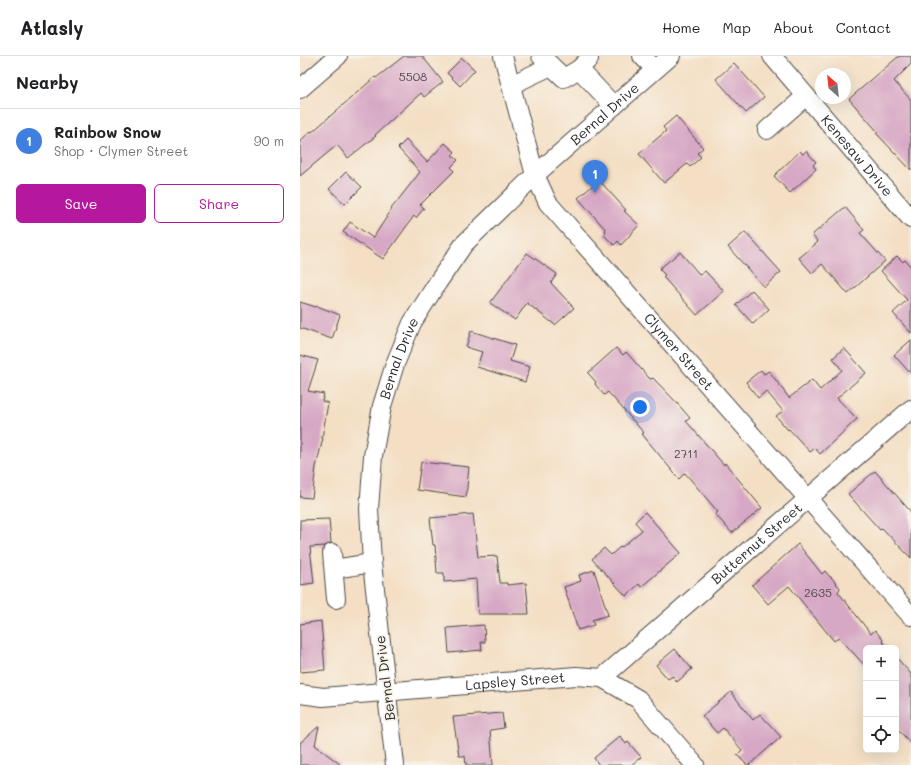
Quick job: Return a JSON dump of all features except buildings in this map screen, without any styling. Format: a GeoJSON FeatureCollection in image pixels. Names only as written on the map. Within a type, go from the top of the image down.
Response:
{"type":"FeatureCollection","features":[{"type":"Feature","properties":{"kind":"street"},"geometry":{"type":"LineString","coordinates":[[300,89],[338,56]]}},
{"type":"Feature","properties":{"kind":"street","name":"Clymer Street"},"geometry":{"type":"LineString","coordinates":[[503,56],[535,175],[548,203],[911,616]]}},
{"type":"Feature","properties":{"kind":"street"},"geometry":{"type":"LineString","coordinates":[[642,56],[655,69]]}},
{"type":"Feature","properties":{"kind":"street","name":"Bernal Drive"},"geometry":{"type":"LineString","coordinates":[[395,765],[372,563],[369,509],[374,456],[382,406],[395,364],[410,329],[438,282],[464,244],[535,175],[671,56]]}},
{"type":"Feature","properties":{"kind":"street","name":"Kenesaw Drive"},"geometry":{"type":"LineString","coordinates":[[772,56],[911,219]]}},
{"type":"Feature","properties":{"kind":"street"},"geometry":{"type":"LineString","coordinates":[[510,85],[546,61],[564,78],[584,64],[614,106]]}},
{"type":"Feature","properties":{"kind":"street"},"geometry":{"type":"LineString","coordinates":[[767,130],[806,96]]}},
{"type":"Feature","properties":{"kind":"street","name":"Butternut Street"},"geometry":{"type":"LineString","coordinates":[[602,678],[911,409]]}},
{"type":"Feature","properties":{"kind":"street"},"geometry":{"type":"LineString","coordinates":[[336,600],[333,561],[372,563]]}},
{"type":"Feature","properties":{"kind":"street","name":"Lapsley Street"},"geometry":{"type":"LineString","coordinates":[[300,694],[323,697],[576,676],[602,678],[638,699],[695,765]]}},
{"type":"Feature","properties":{"kind":"place","name":"Rainbow Snow"},"geometry":{"type":"Point","coordinates":[595,193]}}]}
